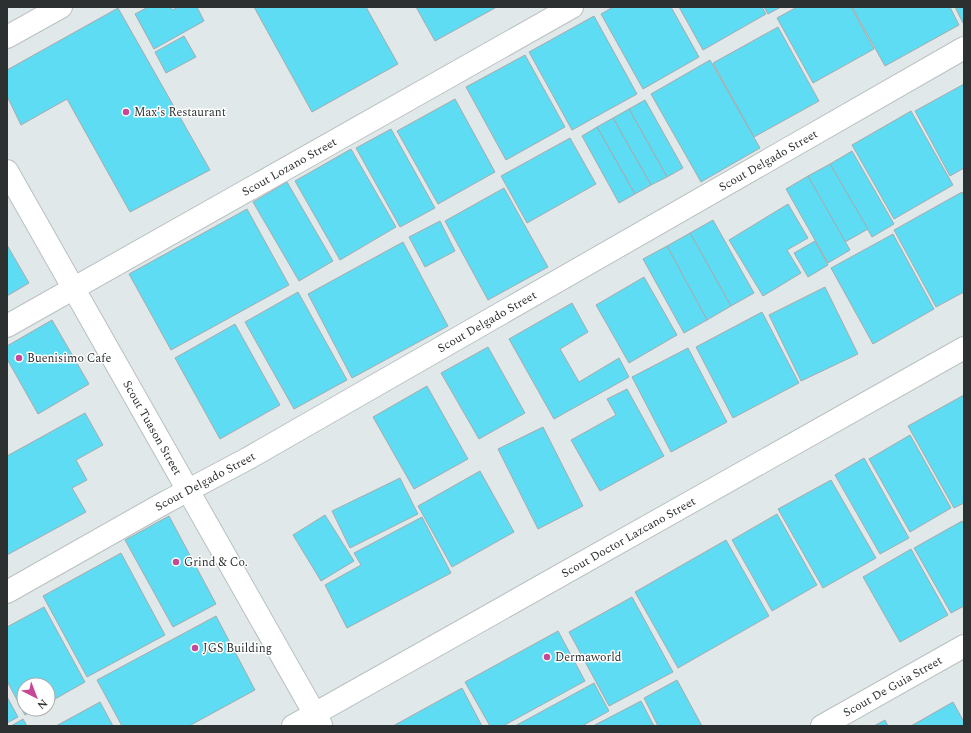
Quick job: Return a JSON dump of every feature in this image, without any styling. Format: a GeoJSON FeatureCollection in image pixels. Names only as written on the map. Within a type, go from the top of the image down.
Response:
{"type":"FeatureCollection","features":[{"type":"Feature","properties":{"kind":"street"},"geometry":{"type":"LineString","coordinates":[[7,37],[61,7]]}},
{"type":"Feature","properties":{"kind":"street","name":"Scout Lozano Street"},"geometry":{"type":"LineString","coordinates":[[7,326],[572,7]]}},
{"type":"Feature","properties":{"kind":"street","name":"Scout Delgado Street"},"geometry":{"type":"LineString","coordinates":[[7,592],[188,490],[247,459],[964,48]]}},
{"type":"Feature","properties":{"kind":"street","name":"Scout Tuason Street"},"geometry":{"type":"LineString","coordinates":[[7,171],[318,720]]}},
{"type":"Feature","properties":{"kind":"street","name":"Scout Doctor Lazcano Street"},"geometry":{"type":"LineString","coordinates":[[293,726],[318,720],[964,348]]}},
{"type":"Feature","properties":{"kind":"street","name":"Scout De Guia Street"},"geometry":{"type":"LineString","coordinates":[[822,726],[964,646]]}},
{"type":"Feature","properties":{"kind":"building"},"geometry":{"type":"Polygon","coordinates":[[[148,7],[171,7],[172,10],[179,7],[197,7],[204,21],[154,49],[135,14],[148,7]]]}},
{"type":"Feature","properties":{"kind":"building"},"geometry":{"type":"Polygon","coordinates":[[[254,7],[366,7],[398,64],[312,112],[254,7]]]}},
{"type":"Feature","properties":{"kind":"building"},"geometry":{"type":"Polygon","coordinates":[[[416,7],[494,7],[495,8],[435,41],[416,7]]]}},
{"type":"Feature","properties":{"kind":"building"},"geometry":{"type":"Polygon","coordinates":[[[613,7],[671,7],[699,57],[643,89],[601,14],[613,7]]]}},
{"type":"Feature","properties":{"kind":"building"},"geometry":{"type":"Polygon","coordinates":[[[679,7],[762,7],[766,14],[703,50],[679,7]]]}},
{"type":"Feature","properties":{"kind":"building"},"geometry":{"type":"Polygon","coordinates":[[[764,7],[781,7],[768,14],[764,7]]]}},
{"type":"Feature","properties":{"kind":"building"},"geometry":{"type":"Polygon","coordinates":[[[797,7],[851,7],[874,49],[813,83],[777,18],[797,7]]]}},
{"type":"Feature","properties":{"kind":"building"},"geometry":{"type":"Polygon","coordinates":[[[852,7],[950,7],[959,25],[885,66],[852,7]]]}},
{"type":"Feature","properties":{"kind":"building"},"geometry":{"type":"Polygon","coordinates":[[[955,7],[964,7],[964,23],[963,23],[955,7]]]}},
{"type":"Feature","properties":{"kind":"building","name":"Max's Restaurant"},"geometry":{"type":"Polygon","coordinates":[[[118,8],[210,170],[130,212],[67,99],[21,125],[7,96],[7,70],[118,8]]]}},
{"type":"Feature","properties":{"kind":"building"},"geometry":{"type":"Polygon","coordinates":[[[594,16],[637,94],[572,130],[529,52],[594,16]]]}},
{"type":"Feature","properties":{"kind":"building"},"geometry":{"type":"Polygon","coordinates":[[[778,27],[819,101],[754,137],[713,63],[778,27]]]}},
{"type":"Feature","properties":{"kind":"building"},"geometry":{"type":"Polygon","coordinates":[[[184,36],[196,57],[166,73],[155,52],[184,36]]]}},
{"type":"Feature","properties":{"kind":"building"},"geometry":{"type":"Polygon","coordinates":[[[525,55],[565,127],[506,160],[466,87],[525,55]]]}},
{"type":"Feature","properties":{"kind":"building"},"geometry":{"type":"Polygon","coordinates":[[[710,60],[760,148],[701,182],[651,94],[710,60]]]}},
{"type":"Feature","properties":{"kind":"building"},"geometry":{"type":"Polygon","coordinates":[[[964,84],[964,168],[950,176],[915,111],[964,84]]]}},
{"type":"Feature","properties":{"kind":"building"},"geometry":{"type":"Polygon","coordinates":[[[455,99],[495,172],[438,204],[397,131],[455,99]]]}},
{"type":"Feature","properties":{"kind":"building"},"geometry":{"type":"Polygon","coordinates":[[[645,100],[683,168],[667,177],[629,109],[645,100]]]}},
{"type":"Feature","properties":{"kind":"building"},"geometry":{"type":"Polygon","coordinates":[[[629,109],[667,177],[651,185],[613,118],[629,109]]]}},
{"type":"Feature","properties":{"kind":"building"},"geometry":{"type":"Polygon","coordinates":[[[911,111],[953,185],[894,219],[852,145],[911,111]]]}},
{"type":"Feature","properties":{"kind":"building"},"geometry":{"type":"Polygon","coordinates":[[[613,118],[651,185],[635,194],[597,127],[613,118]]]}},
{"type":"Feature","properties":{"kind":"building"},"geometry":{"type":"Polygon","coordinates":[[[597,127],[635,194],[619,203],[582,136],[597,127]]]}},
{"type":"Feature","properties":{"kind":"building"},"geometry":{"type":"Polygon","coordinates":[[[391,129],[435,208],[400,227],[356,148],[391,129]]]}},
{"type":"Feature","properties":{"kind":"building"},"geometry":{"type":"Polygon","coordinates":[[[570,138],[596,184],[527,223],[501,176],[570,138]]]}},
{"type":"Feature","properties":{"kind":"building"},"geometry":{"type":"Polygon","coordinates":[[[351,149],[396,227],[340,260],[295,181],[351,149]]]}},
{"type":"Feature","properties":{"kind":"building"},"geometry":{"type":"Polygon","coordinates":[[[852,151],[894,224],[872,237],[830,164],[852,151]]]}},
{"type":"Feature","properties":{"kind":"building"},"geometry":{"type":"Polygon","coordinates":[[[830,164],[868,229],[845,242],[808,176],[830,164]]]}},
{"type":"Feature","properties":{"kind":"building"},"geometry":{"type":"Polygon","coordinates":[[[808,176],[850,250],[828,263],[786,189],[808,176]]]}},
{"type":"Feature","properties":{"kind":"building"},"geometry":{"type":"Polygon","coordinates":[[[287,182],[333,261],[299,281],[253,202],[287,182]]]}},
{"type":"Feature","properties":{"kind":"building"},"geometry":{"type":"Polygon","coordinates":[[[504,188],[548,267],[488,300],[445,221],[504,188]]]}},
{"type":"Feature","properties":{"kind":"building"},"geometry":{"type":"Polygon","coordinates":[[[962,192],[964,196],[964,292],[936,307],[894,230],[962,192]]]}},
{"type":"Feature","properties":{"kind":"building"},"geometry":{"type":"Polygon","coordinates":[[[788,204],[808,238],[787,250],[801,273],[763,296],[729,240],[788,204]]]}},
{"type":"Feature","properties":{"kind":"building"},"geometry":{"type":"Polygon","coordinates":[[[247,209],[289,285],[171,350],[129,274],[247,209]]]}},
{"type":"Feature","properties":{"kind":"building"},"geometry":{"type":"Polygon","coordinates":[[[713,220],[754,293],[731,306],[690,233],[713,220]]]}},
{"type":"Feature","properties":{"kind":"building"},"geometry":{"type":"Polygon","coordinates":[[[440,221],[455,251],[425,267],[409,237],[440,221]]]}},
{"type":"Feature","properties":{"kind":"building"},"geometry":{"type":"Polygon","coordinates":[[[690,233],[731,306],[707,320],[667,246],[690,233]]]}},
{"type":"Feature","properties":{"kind":"building"},"geometry":{"type":"Polygon","coordinates":[[[893,234],[934,309],[873,344],[831,268],[893,234]]]}},
{"type":"Feature","properties":{"kind":"building"},"geometry":{"type":"Polygon","coordinates":[[[815,241],[828,265],[808,277],[794,253],[815,241]]]}},
{"type":"Feature","properties":{"kind":"building"},"geometry":{"type":"Polygon","coordinates":[[[403,242],[448,326],[352,378],[308,294],[403,242]]]}},
{"type":"Feature","properties":{"kind":"building"},"geometry":{"type":"Polygon","coordinates":[[[7,245],[29,283],[7,296],[7,245]]]}},
{"type":"Feature","properties":{"kind":"building"},"geometry":{"type":"Polygon","coordinates":[[[667,246],[707,320],[684,333],[643,259],[667,246]]]}},
{"type":"Feature","properties":{"kind":"building"},"geometry":{"type":"Polygon","coordinates":[[[644,277],[677,335],[629,363],[596,305],[644,277]]]}},
{"type":"Feature","properties":{"kind":"building"},"geometry":{"type":"Polygon","coordinates":[[[825,287],[858,354],[801,381],[769,315],[825,287]]]}},
{"type":"Feature","properties":{"kind":"building"},"geometry":{"type":"Polygon","coordinates":[[[298,292],[347,380],[294,409],[245,322],[298,292]]]}},
{"type":"Feature","properties":{"kind":"building"},"geometry":{"type":"Polygon","coordinates":[[[572,303],[588,332],[560,349],[579,382],[619,358],[629,377],[554,419],[509,339],[572,303]]]}},
{"type":"Feature","properties":{"kind":"building"},"geometry":{"type":"Polygon","coordinates":[[[762,312],[799,383],[733,418],[696,347],[762,312]]]}},
{"type":"Feature","properties":{"kind":"building"},"geometry":{"type":"Polygon","coordinates":[[[52,320],[89,384],[38,414],[7,359],[7,346],[52,320]]]}},
{"type":"Feature","properties":{"kind":"building"},"geometry":{"type":"Polygon","coordinates":[[[235,324],[280,405],[220,439],[175,358],[235,324]]]}},
{"type":"Feature","properties":{"kind":"building"},"geometry":{"type":"Polygon","coordinates":[[[488,347],[525,413],[479,439],[441,373],[488,347]]]}},
{"type":"Feature","properties":{"kind":"building"},"geometry":{"type":"Polygon","coordinates":[[[688,348],[727,422],[671,452],[632,377],[688,348]]]}},
{"type":"Feature","properties":{"kind":"building"},"geometry":{"type":"Polygon","coordinates":[[[427,386],[468,459],[414,489],[373,417],[427,386]]]}},
{"type":"Feature","properties":{"kind":"building"},"geometry":{"type":"Polygon","coordinates":[[[627,389],[664,456],[600,491],[571,440],[616,415],[607,399],[627,389]]]}},
{"type":"Feature","properties":{"kind":"building"},"geometry":{"type":"Polygon","coordinates":[[[964,395],[964,503],[954,508],[908,426],[964,395]]]}},
{"type":"Feature","properties":{"kind":"building"},"geometry":{"type":"Polygon","coordinates":[[[85,413],[103,445],[76,460],[87,480],[72,488],[86,512],[7,555],[7,456],[85,413]]]}},
{"type":"Feature","properties":{"kind":"building"},"geometry":{"type":"Polygon","coordinates":[[[543,427],[583,506],[538,529],[498,449],[543,427]]]}},
{"type":"Feature","properties":{"kind":"building"},"geometry":{"type":"Polygon","coordinates":[[[910,435],[951,508],[910,532],[869,459],[910,435]]]}},
{"type":"Feature","properties":{"kind":"building"},"geometry":{"type":"Polygon","coordinates":[[[864,458],[909,538],[880,554],[835,475],[864,458]]]}},
{"type":"Feature","properties":{"kind":"building"},"geometry":{"type":"Polygon","coordinates":[[[480,471],[514,532],[452,567],[418,506],[480,471]]]}},
{"type":"Feature","properties":{"kind":"building"},"geometry":{"type":"Polygon","coordinates":[[[400,478],[418,514],[350,548],[332,511],[400,478]]]}},
{"type":"Feature","properties":{"kind":"building"},"geometry":{"type":"Polygon","coordinates":[[[831,480],[876,558],[823,588],[778,509],[831,480]]]}},
{"type":"Feature","properties":{"kind":"building"},"geometry":{"type":"Polygon","coordinates":[[[777,514],[817,585],[772,611],[732,540],[777,514]]]}},
{"type":"Feature","properties":{"kind":"building"},"geometry":{"type":"Polygon","coordinates":[[[325,515],[354,561],[321,581],[293,535],[325,515]]]}},
{"type":"Feature","properties":{"kind":"building"},"geometry":{"type":"Polygon","coordinates":[[[169,516],[216,604],[173,627],[125,540],[169,516]]]}},
{"type":"Feature","properties":{"kind":"building"},"geometry":{"type":"Polygon","coordinates":[[[422,517],[451,573],[347,628],[325,585],[361,565],[354,553],[422,517]]]}},
{"type":"Feature","properties":{"kind":"building"},"geometry":{"type":"Polygon","coordinates":[[[962,521],[964,525],[964,606],[951,613],[914,548],[962,521]]]}},
{"type":"Feature","properties":{"kind":"building"},"geometry":{"type":"Polygon","coordinates":[[[726,540],[769,616],[678,668],[635,592],[726,540]]]}},
{"type":"Feature","properties":{"kind":"building"},"geometry":{"type":"Polygon","coordinates":[[[911,549],[948,615],[900,642],[863,577],[911,549]]]}},
{"type":"Feature","properties":{"kind":"building"},"geometry":{"type":"Polygon","coordinates":[[[121,553],[165,635],[87,677],[43,596],[121,553]]]}},
{"type":"Feature","properties":{"kind":"building"},"geometry":{"type":"Polygon","coordinates":[[[632,597],[673,672],[609,706],[569,632],[632,597]]]}},
{"type":"Feature","properties":{"kind":"building"},"geometry":{"type":"Polygon","coordinates":[[[44,607],[85,682],[56,698],[56,677],[16,677],[16,698],[7,681],[7,627],[44,607]]]}},
{"type":"Feature","properties":{"kind":"building","name":"JGS Building"},"geometry":{"type":"Polygon","coordinates":[[[216,616],[255,690],[189,726],[122,726],[97,680],[216,616]]]}},
{"type":"Feature","properties":{"kind":"building"},"geometry":{"type":"Polygon","coordinates":[[[558,631],[585,681],[503,726],[490,726],[465,682],[558,631]]]}},
{"type":"Feature","properties":{"kind":"building"},"geometry":{"type":"Polygon","coordinates":[[[677,680],[702,726],[658,726],[644,698],[677,680]]]}},
{"type":"Feature","properties":{"kind":"building"},"geometry":{"type":"Polygon","coordinates":[[[594,683],[609,711],[582,726],[515,726],[594,683]]]}},
{"type":"Feature","properties":{"kind":"building"},"geometry":{"type":"Polygon","coordinates":[[[462,688],[482,726],[393,726],[462,688]]]}},
{"type":"Feature","properties":{"kind":"building"},"geometry":{"type":"Polygon","coordinates":[[[7,697],[16,713],[16,717],[18,717],[7,723],[7,697]]]}},
{"type":"Feature","properties":{"kind":"building"},"geometry":{"type":"Polygon","coordinates":[[[641,701],[654,726],[593,726],[641,701]]]}},
{"type":"Feature","properties":{"kind":"building"},"geometry":{"type":"Polygon","coordinates":[[[100,702],[113,726],[56,726],[100,702]]]}},
{"type":"Feature","properties":{"kind":"building"},"geometry":{"type":"Polygon","coordinates":[[[953,702],[964,722],[964,726],[911,726],[953,702]]]}},
{"type":"Feature","properties":{"kind":"building"},"geometry":{"type":"Polygon","coordinates":[[[23,719],[27,726],[11,726],[23,719]]]}},
{"type":"Feature","properties":{"kind":"building"},"geometry":{"type":"Polygon","coordinates":[[[885,720],[888,726],[874,726],[885,720]]]}},
{"type":"Feature","properties":{"kind":"place","name":"Max's Restaurant"},"geometry":{"type":"Point","coordinates":[126,112]}},
{"type":"Feature","properties":{"kind":"place","name":"Buenisimo Cafe"},"geometry":{"type":"Point","coordinates":[19,358]}},
{"type":"Feature","properties":{"kind":"place","name":"Grind & Co."},"geometry":{"type":"Point","coordinates":[176,562]}},
{"type":"Feature","properties":{"kind":"place","name":"JGS Building"},"geometry":{"type":"Point","coordinates":[195,648]}},
{"type":"Feature","properties":{"kind":"place","name":"Dermaworld"},"geometry":{"type":"Point","coordinates":[547,657]}}]}
